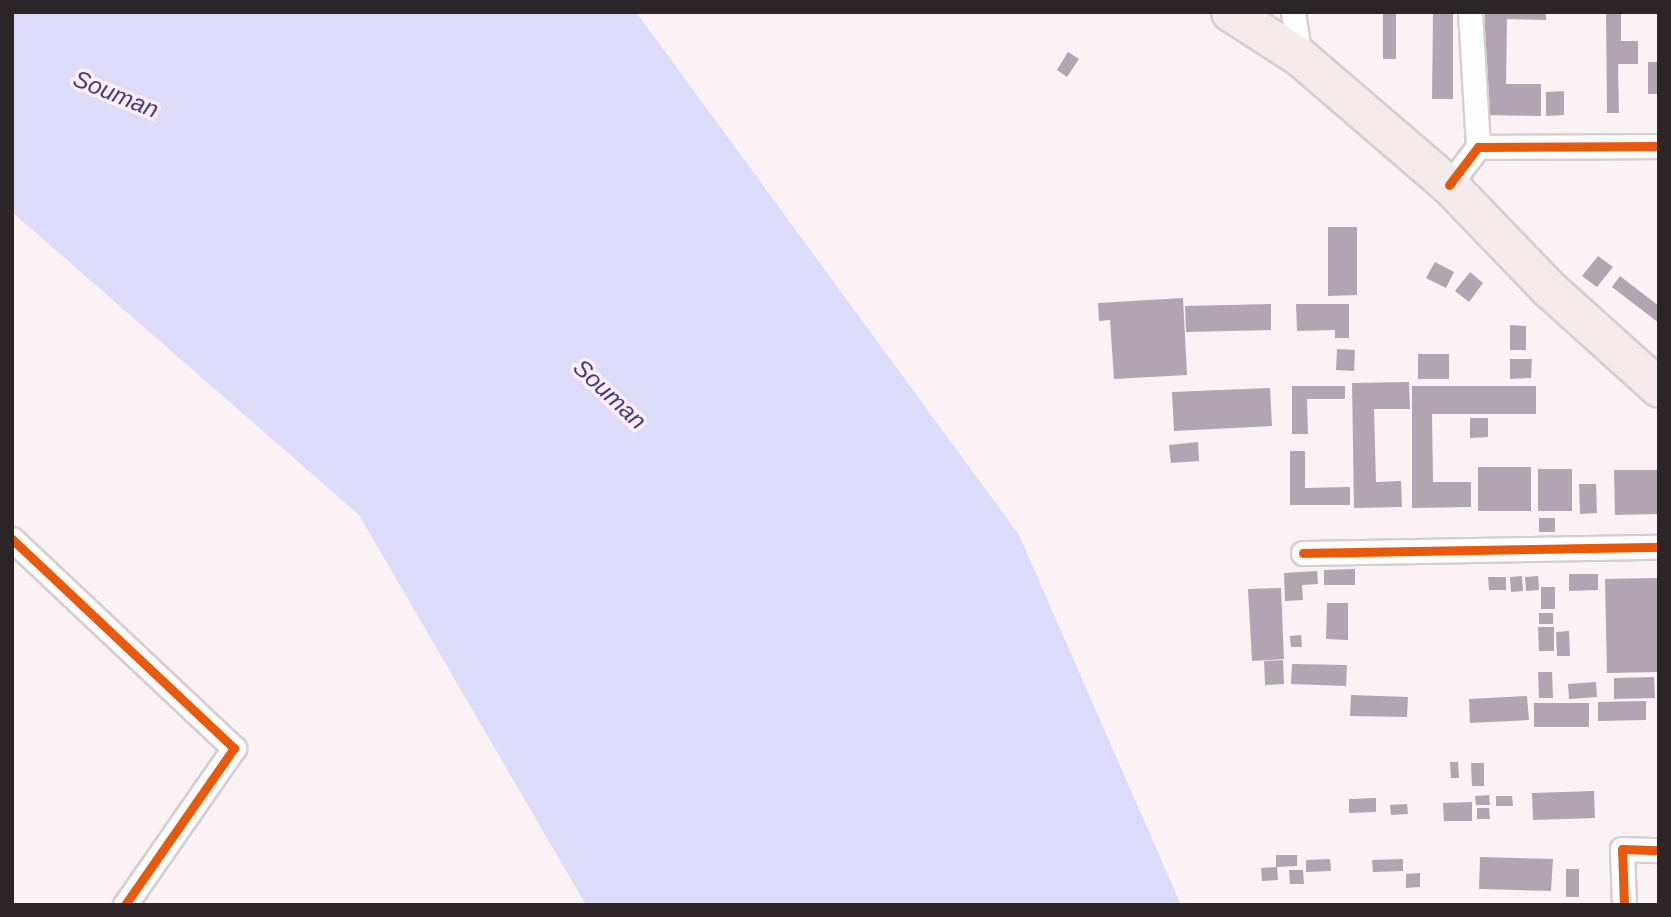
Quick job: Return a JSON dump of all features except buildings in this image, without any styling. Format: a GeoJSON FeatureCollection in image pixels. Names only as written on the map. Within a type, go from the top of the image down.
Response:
{"type":"FeatureCollection","features":[{"type":"Feature","properties":{"kind":"main road"},"geometry":{"type":"LineString","coordinates":[[1230,12],[1300,57],[1449,185],[1548,288],[1659,388]]}},
{"type":"Feature","properties":{"kind":"street"},"geometry":{"type":"LineString","coordinates":[[1293,12],[1300,57]]}},
{"type":"Feature","properties":{"kind":"street"},"geometry":{"type":"LineString","coordinates":[[1449,185],[1478,147],[1470,12]]}},
{"type":"Feature","properties":{"kind":"street"},"geometry":{"type":"LineString","coordinates":[[1478,147],[1659,146]]}},
{"type":"Feature","properties":{"kind":"street"},"geometry":{"type":"LineString","coordinates":[[12,540],[234,748],[125,905]]}},
{"type":"Feature","properties":{"kind":"street"},"geometry":{"type":"LineString","coordinates":[[1303,553],[1659,547]]}},
{"type":"Feature","properties":{"kind":"street"},"geometry":{"type":"LineString","coordinates":[[1624,905],[1622,849],[1659,850]]}},
{"type":"Feature","properties":{"kind":"water","name":"Souman"},"geometry":{"type":"Polygon","coordinates":[[[12,12],[636,12],[1019,535],[1181,905],[586,905],[359,515],[12,212],[12,12]]]}},
{"type":"Feature","properties":{"kind":"cycle path"},"geometry":{"type":"LineString","coordinates":[[1449,185],[1478,147],[1659,146]]}},
{"type":"Feature","properties":{"kind":"cycle path"},"geometry":{"type":"LineString","coordinates":[[12,539],[234,748],[125,905]]}},
{"type":"Feature","properties":{"kind":"cycle path"},"geometry":{"type":"LineString","coordinates":[[1303,553],[1659,547]]}},
{"type":"Feature","properties":{"kind":"cycle path"},"geometry":{"type":"LineString","coordinates":[[1624,905],[1622,849],[1659,850]]}}]}
